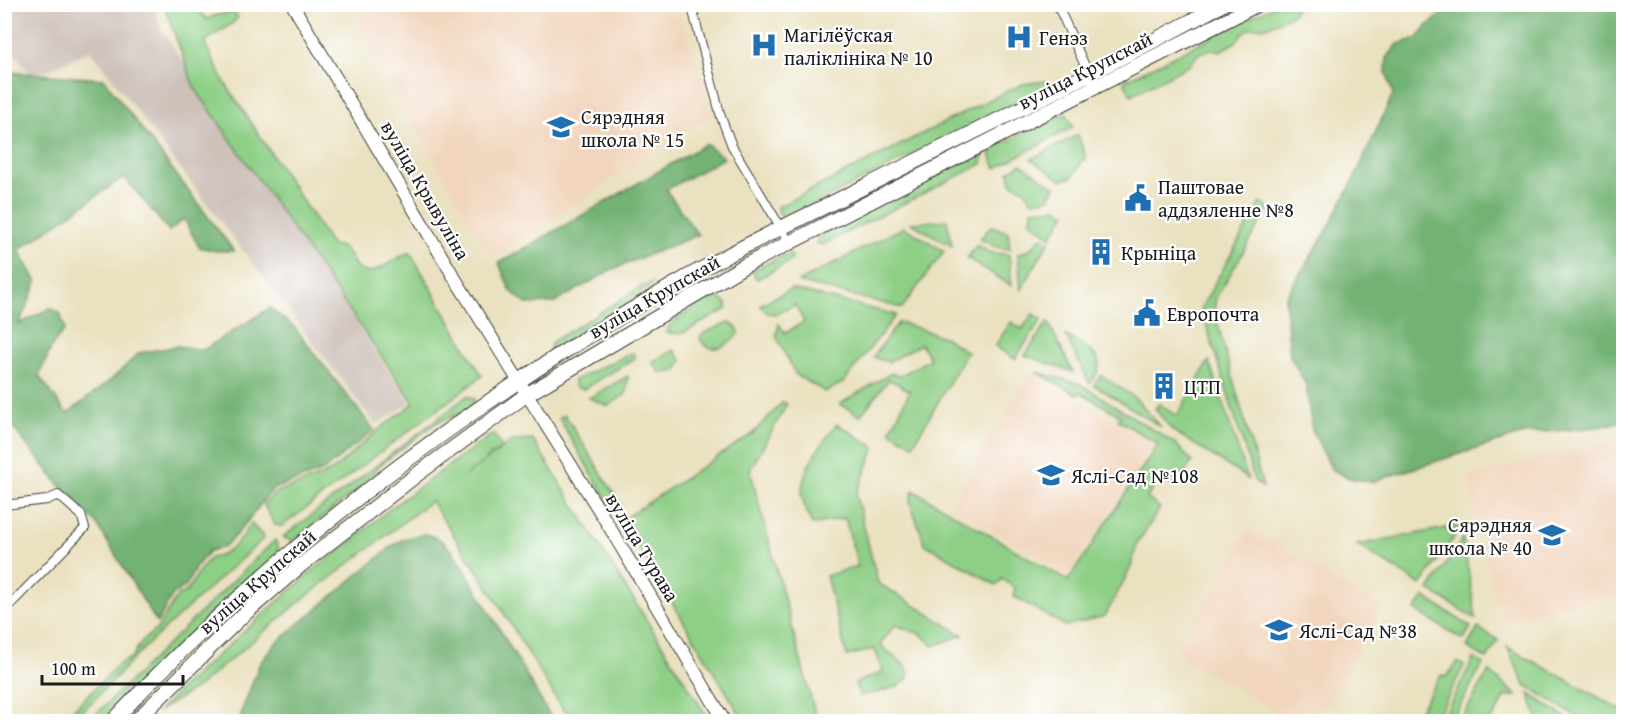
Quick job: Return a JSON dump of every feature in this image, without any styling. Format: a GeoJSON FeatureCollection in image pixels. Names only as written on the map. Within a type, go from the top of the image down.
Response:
{"type":"FeatureCollection","features":[{"type":"Feature","properties":{"kind":"main road","name":"вуліца Крывуліна"},"geometry":{"type":"LineString","coordinates":[[292,4],[526,395]]}},
{"type":"Feature","properties":{"kind":"main road","name":"вуліца Крупскай"},"geometry":{"type":"LineString","coordinates":[[135,722],[241,617],[301,565],[419,473],[526,395],[698,292],[1092,82],[1223,4]]}},
{"type":"Feature","properties":{"kind":"main road","name":"вуліца Крупскай"},"geometry":{"type":"LineString","coordinates":[[112,722],[150,681],[231,604],[291,552],[413,456],[518,382],[676,283],[782,228],[1258,4]]}},
{"type":"Feature","properties":{"kind":"main road","name":"вуліца Турава"},"geometry":{"type":"LineString","coordinates":[[526,395],[607,523],[724,722]]}},
{"type":"Feature","properties":{"kind":"street"},"geometry":{"type":"LineString","coordinates":[[691,4],[721,117],[732,146],[790,243]]}},
{"type":"Feature","properties":{"kind":"street"},"geometry":{"type":"LineString","coordinates":[[1057,4],[1092,82]]}},
{"type":"Feature","properties":{"kind":"street"},"geometry":{"type":"LineString","coordinates":[[4,505],[47,500],[58,495],[81,515],[85,528],[4,611]]}},
{"type":"Feature","properties":{"kind":"shaded area","name":"Сярэдняя школа № 15"},"geometry":{"type":"Polygon","coordinates":[[[370,4],[678,5],[711,115],[491,258],[357,25],[370,4]]]}},
{"type":"Feature","properties":{"kind":"shaded area"},"geometry":{"type":"Polygon","coordinates":[[[5,5],[153,5],[161,29],[410,403],[376,425],[90,50],[33,78],[5,40],[5,5]]]}},
{"type":"Feature","properties":{"kind":"shaded area","name":"Яслі-Сад №108"},"geometry":{"type":"Polygon","coordinates":[[[1031,371],[1153,446],[1068,575],[951,505],[1031,371]]]}},
{"type":"Feature","properties":{"kind":"shaded area","name":"Сярэдняя школа № 40"},"geometry":{"type":"Polygon","coordinates":[[[1623,439],[1623,592],[1501,622],[1466,477],[1623,439]]]}},
{"type":"Feature","properties":{"kind":"shaded area","name":"Яслі-Сад №38"},"geometry":{"type":"Polygon","coordinates":[[[1248,530],[1383,607],[1317,721],[1292,721],[1175,653],[1248,530]]]}},
{"type":"Feature","properties":{"kind":"green space"},"geometry":{"type":"Polygon","coordinates":[[[164,5],[201,5],[200,12],[207,19],[233,12],[238,17],[233,23],[204,42],[225,83],[332,246],[344,249],[356,267],[367,272],[376,270],[410,252],[482,376],[282,526],[275,525],[264,505],[275,493],[333,470],[378,430],[414,403],[194,87],[164,5]]]}},
{"type":"Feature","properties":{"kind":"green space"},"geometry":{"type":"Polygon","coordinates":[[[1275,5],[1298,5],[1292,15],[1267,27],[1251,28],[1245,31],[1236,42],[1220,51],[1212,49],[1198,54],[1190,65],[1131,95],[1124,81],[1275,5]]]}},
{"type":"Feature","properties":{"kind":"green space"},"geometry":{"type":"Polygon","coordinates":[[[1453,5],[1623,5],[1623,421],[1599,427],[1523,434],[1371,482],[1349,478],[1332,470],[1312,430],[1306,385],[1290,356],[1285,298],[1326,232],[1356,175],[1393,94],[1386,73],[1387,58],[1398,44],[1418,38],[1427,26],[1453,5]]]}},
{"type":"Feature","properties":{"kind":"green space"},"geometry":{"type":"Polygon","coordinates":[[[7,72],[104,79],[234,251],[217,251],[199,247],[184,219],[169,231],[124,177],[19,250],[37,282],[19,324],[50,308],[60,313],[65,329],[52,346],[39,376],[67,414],[113,378],[139,353],[178,346],[203,350],[270,308],[294,327],[374,430],[323,471],[273,489],[224,547],[209,551],[196,567],[186,586],[173,594],[157,623],[96,523],[57,482],[5,418],[4,74],[7,72]]]}},
{"type":"Feature","properties":{"kind":"green space"},"geometry":{"type":"Polygon","coordinates":[[[1045,81],[1047,85],[1043,90],[786,218],[781,216],[777,207],[997,96],[1023,84],[1045,81]]]}},
{"type":"Feature","properties":{"kind":"green space"},"geometry":{"type":"Polygon","coordinates":[[[1066,113],[1073,127],[996,168],[990,154],[993,148],[1066,113]]]}},
{"type":"Feature","properties":{"kind":"green space"},"geometry":{"type":"Polygon","coordinates":[[[1078,135],[1086,157],[1072,177],[1061,180],[1031,159],[1078,135]]]}},
{"type":"Feature","properties":{"kind":"green space"},"geometry":{"type":"Polygon","coordinates":[[[706,144],[724,158],[666,190],[698,235],[611,270],[554,303],[526,304],[510,290],[499,263],[706,144]]]}},
{"type":"Feature","properties":{"kind":"green space"},"geometry":{"type":"Polygon","coordinates":[[[977,154],[983,157],[982,164],[822,245],[816,243],[817,238],[977,154]]]}},
{"type":"Feature","properties":{"kind":"green space"},"geometry":{"type":"Polygon","coordinates":[[[1021,164],[1055,187],[1048,199],[1032,201],[1024,189],[1011,183],[1009,171],[1021,164]]]}},
{"type":"Feature","properties":{"kind":"green space"},"geometry":{"type":"Polygon","coordinates":[[[1260,203],[1269,208],[1216,298],[1214,311],[1263,487],[1255,482],[1201,308],[1260,203]]]}},
{"type":"Feature","properties":{"kind":"green space"},"geometry":{"type":"Polygon","coordinates":[[[1057,208],[1066,213],[1051,237],[1031,222],[1032,210],[1057,208]]]}},
{"type":"Feature","properties":{"kind":"green space"},"geometry":{"type":"Polygon","coordinates":[[[947,220],[952,246],[911,223],[947,220]]]}},
{"type":"Feature","properties":{"kind":"green space"},"geometry":{"type":"Polygon","coordinates":[[[991,226],[1008,232],[1010,249],[996,247],[980,239],[991,226]]]}},
{"type":"Feature","properties":{"kind":"green space"},"geometry":{"type":"Polygon","coordinates":[[[904,227],[944,251],[902,308],[798,282],[904,227]]]}},
{"type":"Feature","properties":{"kind":"green space"},"geometry":{"type":"Polygon","coordinates":[[[1042,237],[1049,242],[1021,290],[1018,254],[1029,250],[1042,237]]]}},
{"type":"Feature","properties":{"kind":"green space"},"geometry":{"type":"Polygon","coordinates":[[[977,245],[989,252],[1009,255],[1012,286],[967,258],[977,245]]]}},
{"type":"Feature","properties":{"kind":"green space"},"geometry":{"type":"Polygon","coordinates":[[[789,253],[793,258],[791,261],[757,279],[754,276],[753,270],[789,253]]]}},
{"type":"Feature","properties":{"kind":"green space"},"geometry":{"type":"Polygon","coordinates":[[[653,283],[634,301],[549,352],[552,342],[641,287],[653,283]]]}},
{"type":"Feature","properties":{"kind":"green space"},"geometry":{"type":"Polygon","coordinates":[[[791,289],[896,315],[843,383],[825,392],[796,375],[776,336],[779,324],[785,333],[804,322],[795,305],[776,314],[767,313],[760,305],[791,289]]]}},
{"type":"Feature","properties":{"kind":"green space"},"geometry":{"type":"Polygon","coordinates":[[[719,297],[727,304],[727,309],[681,334],[666,333],[674,322],[697,306],[719,297]]]}},
{"type":"Feature","properties":{"kind":"green space"},"geometry":{"type":"Polygon","coordinates":[[[1033,314],[1042,319],[1015,359],[995,346],[1011,322],[1022,329],[1033,314]]]}},
{"type":"Feature","properties":{"kind":"green space"},"geometry":{"type":"Polygon","coordinates":[[[729,322],[739,332],[731,342],[714,348],[704,344],[700,338],[704,333],[729,322]]]}},
{"type":"Feature","properties":{"kind":"green space"},"geometry":{"type":"Polygon","coordinates":[[[899,322],[944,337],[967,352],[913,445],[890,431],[910,391],[889,379],[860,416],[840,404],[891,373],[900,376],[930,359],[921,344],[888,362],[873,357],[899,322]]]}},
{"type":"Feature","properties":{"kind":"green space"},"geometry":{"type":"Polygon","coordinates":[[[1048,322],[1073,372],[1025,355],[1048,322]]]}},
{"type":"Feature","properties":{"kind":"green space"},"geometry":{"type":"Polygon","coordinates":[[[1066,336],[1096,356],[1098,371],[1090,384],[1066,336]]]}},
{"type":"Feature","properties":{"kind":"green space"},"geometry":{"type":"Polygon","coordinates":[[[674,350],[682,361],[676,371],[661,373],[652,362],[674,350]]]}},
{"type":"Feature","properties":{"kind":"green space"},"geometry":{"type":"Polygon","coordinates":[[[632,353],[635,358],[584,389],[574,385],[574,380],[632,353]]]}},
{"type":"Feature","properties":{"kind":"green space"},"geometry":{"type":"Polygon","coordinates":[[[1209,361],[1248,479],[1172,430],[1155,409],[1159,404],[1177,416],[1209,361]]]}},
{"type":"Feature","properties":{"kind":"green space"},"geometry":{"type":"Polygon","coordinates":[[[1036,372],[1080,384],[1176,444],[1192,462],[1174,486],[1160,477],[1147,498],[1160,508],[1137,544],[1131,567],[1105,616],[1065,626],[1013,596],[1015,588],[1002,579],[996,585],[925,544],[910,502],[913,490],[1068,581],[1158,444],[1118,420],[1121,416],[1080,392],[1078,395],[1036,372]]]}},
{"type":"Feature","properties":{"kind":"green space"},"geometry":{"type":"Polygon","coordinates":[[[1101,375],[1135,398],[1161,427],[1094,385],[1101,375]]]}},
{"type":"Feature","properties":{"kind":"green space"},"geometry":{"type":"Polygon","coordinates":[[[628,376],[626,394],[608,406],[589,398],[628,376]]]}},
{"type":"Feature","properties":{"kind":"green space"},"geometry":{"type":"Polygon","coordinates":[[[467,396],[474,399],[474,403],[466,411],[436,423],[380,465],[369,480],[297,538],[291,541],[283,537],[467,396]]]}},
{"type":"Feature","properties":{"kind":"green space"},"geometry":{"type":"Polygon","coordinates":[[[783,402],[787,404],[750,470],[817,721],[744,721],[622,520],[753,433],[783,402]]]}},
{"type":"Feature","properties":{"kind":"green space"},"geometry":{"type":"Polygon","coordinates":[[[565,415],[621,505],[613,510],[559,418],[565,415]]]}},
{"type":"Feature","properties":{"kind":"green space"},"geometry":{"type":"Polygon","coordinates":[[[837,424],[875,447],[856,495],[878,583],[963,635],[933,646],[921,634],[895,625],[880,644],[905,666],[909,673],[907,679],[893,688],[860,696],[855,683],[883,672],[875,649],[847,656],[826,576],[858,566],[845,518],[812,525],[802,498],[805,474],[809,465],[837,424]]]}},
{"type":"Feature","properties":{"kind":"green space"},"geometry":{"type":"Polygon","coordinates":[[[494,435],[502,447],[465,476],[512,441],[533,440],[710,721],[586,721],[563,710],[486,584],[431,501],[303,599],[199,686],[158,712],[184,685],[312,571],[388,510],[488,437],[494,435]]]}},
{"type":"Feature","properties":{"kind":"green space"},"geometry":{"type":"Polygon","coordinates":[[[251,523],[264,538],[147,645],[73,721],[64,721],[118,665],[132,657],[143,640],[158,628],[177,596],[187,591],[210,558],[223,554],[234,546],[251,523]]]}},
{"type":"Feature","properties":{"kind":"green space"},"geometry":{"type":"Polygon","coordinates":[[[1462,525],[1421,585],[1357,545],[1462,525]]]}},
{"type":"Feature","properties":{"kind":"green space"},"geometry":{"type":"Polygon","coordinates":[[[424,534],[436,538],[450,548],[461,563],[553,721],[240,721],[260,663],[276,643],[392,546],[404,539],[424,534]]]}},
{"type":"Feature","properties":{"kind":"green space"},"geometry":{"type":"Polygon","coordinates":[[[1463,538],[1476,619],[1429,590],[1463,538]]]}},
{"type":"Feature","properties":{"kind":"green space"},"geometry":{"type":"Polygon","coordinates":[[[275,540],[279,549],[276,556],[239,587],[181,642],[103,721],[88,722],[275,540]]]}},
{"type":"Feature","properties":{"kind":"green space"},"geometry":{"type":"Polygon","coordinates":[[[1424,597],[1471,627],[1463,640],[1415,610],[1424,597]]]}},
{"type":"Feature","properties":{"kind":"green space"},"geometry":{"type":"Polygon","coordinates":[[[1478,628],[1498,640],[1487,659],[1467,647],[1478,628]]]}},
{"type":"Feature","properties":{"kind":"green space"},"geometry":{"type":"Polygon","coordinates":[[[1507,647],[1623,711],[1623,721],[1584,721],[1525,685],[1507,647]]]}},
{"type":"Feature","properties":{"kind":"green space"},"geometry":{"type":"Polygon","coordinates":[[[1474,658],[1483,664],[1451,721],[1441,721],[1474,658]]]}},
{"type":"Feature","properties":{"kind":"green space"},"geometry":{"type":"Polygon","coordinates":[[[1458,662],[1464,666],[1435,721],[1413,721],[1441,675],[1446,677],[1458,662]]]}},
{"type":"Feature","properties":{"kind":"green space"},"geometry":{"type":"Polygon","coordinates":[[[1489,671],[1517,696],[1506,696],[1491,721],[1460,721],[1489,671]]]}},
{"type":"Feature","properties":{"kind":"green space"},"geometry":{"type":"Polygon","coordinates":[[[1529,694],[1571,721],[1538,720],[1529,694]]]}},
{"type":"Feature","properties":{"kind":"place","name":"Генэз"},"geometry":{"type":"Point","coordinates":[1019,37]}},
{"type":"Feature","properties":{"kind":"place","name":"Магілёўская паліклініка № 10"},"geometry":{"type":"Point","coordinates":[764,45]}},
{"type":"Feature","properties":{"kind":"place","name":"Сярэдняя школа № 15"},"geometry":{"type":"Point","coordinates":[561,127]}},
{"type":"Feature","properties":{"kind":"place","name":"Паштовае аддзяленне №8"},"geometry":{"type":"Point","coordinates":[1138,198]}},
{"type":"Feature","properties":{"kind":"place","name":"Крыніца"},"geometry":{"type":"Point","coordinates":[1101,252]}},
{"type":"Feature","properties":{"kind":"place","name":"Европочта"},"geometry":{"type":"Point","coordinates":[1147,313]}},
{"type":"Feature","properties":{"kind":"place","name":"ЦТП"},"geometry":{"type":"Point","coordinates":[1164,386]}},
{"type":"Feature","properties":{"kind":"place","name":"Яслі-Сад №108"},"geometry":{"type":"Point","coordinates":[1051,475]}},
{"type":"Feature","properties":{"kind":"place","name":"Сярэдняя школа № 40"},"geometry":{"type":"Point","coordinates":[1552,535]}},
{"type":"Feature","properties":{"kind":"place","name":"Яслі-Сад №38"},"geometry":{"type":"Point","coordinates":[1279,630]}}]}
